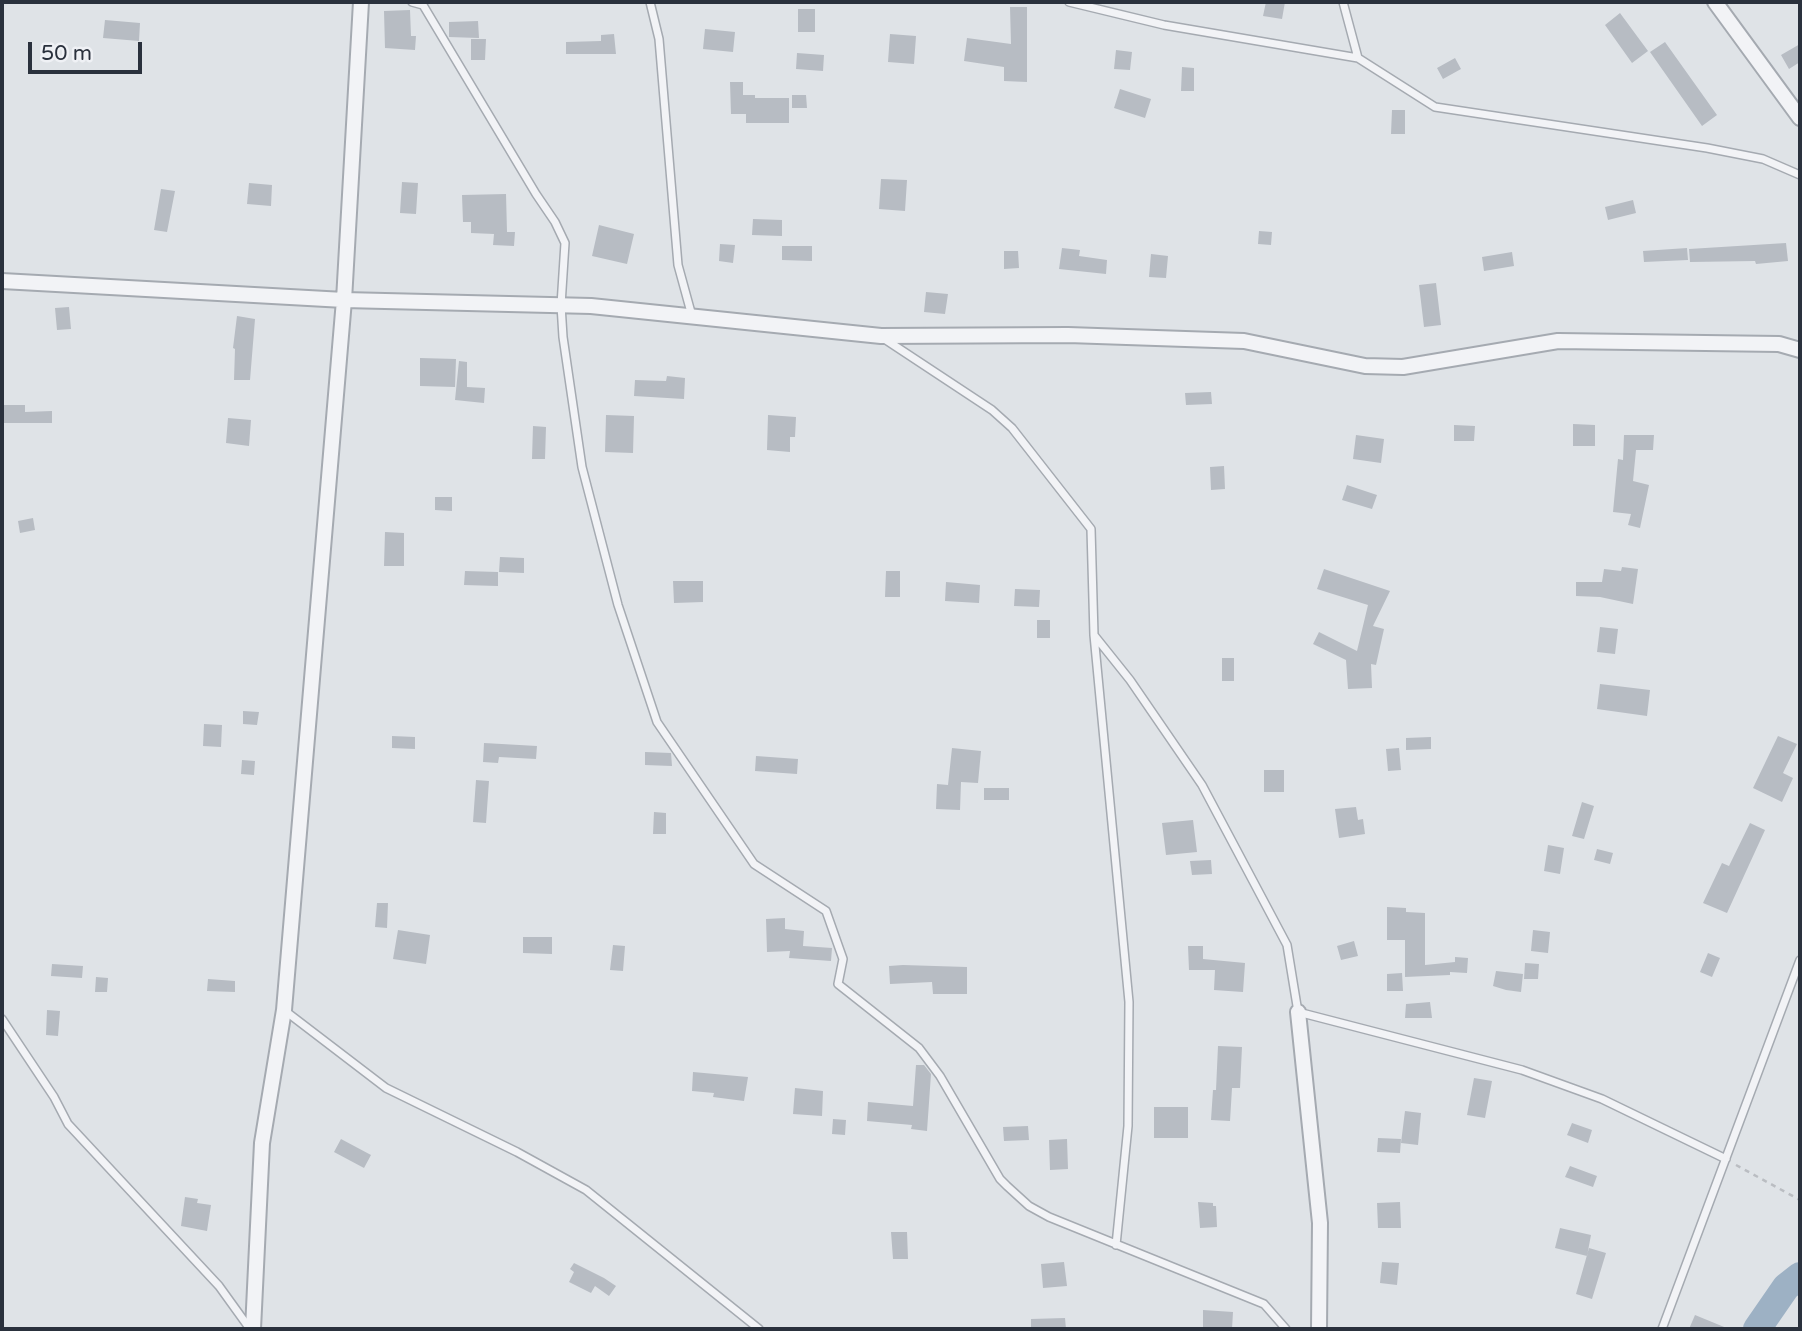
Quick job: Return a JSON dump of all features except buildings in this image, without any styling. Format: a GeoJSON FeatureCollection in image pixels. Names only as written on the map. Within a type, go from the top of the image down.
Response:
{"type":"FeatureCollection","features":[{"type":"Feature","properties":{"kind":"street"},"geometry":{"type":"LineString","coordinates":[[252,1329],[262,1143],[284,1010],[344,300],[362,2]]}},
{"type":"Feature","properties":{"kind":"street"},"geometry":{"type":"LineString","coordinates":[[1715,2],[1800,118]]}},
{"type":"Feature","properties":{"kind":"street"},"geometry":{"type":"LineString","coordinates":[[2,281],[344,300],[591,306],[881,336],[1068,335],[1244,341],[1365,366],[1403,367],[1558,341],[1779,344],[1800,350]]}},
{"type":"Feature","properties":{"kind":"street"},"geometry":{"type":"LineString","coordinates":[[1297,1012],[1320,1223],[1319,1329]]}},
{"type":"Feature","properties":{"kind":"lane"},"geometry":{"type":"LineString","coordinates":[[412,2],[423,5],[555,222],[565,243],[561,305],[563,337],[582,467],[618,605],[657,722],[754,864],[826,911],[843,959],[838,984],[919,1048],[940,1076],[1000,1179],[1029,1206],[1116,1245],[1264,1304],[1286,1329]]}},
{"type":"Feature","properties":{"kind":"lane"},"geometry":{"type":"LineString","coordinates":[[650,2],[659,39],[678,265],[692,316]]}},
{"type":"Feature","properties":{"kind":"lane"},"geometry":{"type":"LineString","coordinates":[[1069,2],[1164,24],[1358,58],[1435,107],[1707,148],[1763,159],[1800,175]]}},
{"type":"Feature","properties":{"kind":"lane"},"geometry":{"type":"LineString","coordinates":[[1343,2],[1358,58]]}},
{"type":"Feature","properties":{"kind":"lane"},"geometry":{"type":"LineString","coordinates":[[881,336],[992,410],[1012,428],[1091,529],[1094,635],[1129,1002],[1128,1126],[1116,1245]]}},
{"type":"Feature","properties":{"kind":"lane"},"geometry":{"type":"LineString","coordinates":[[1094,635],[1130,680],[1202,785],[1287,945],[1297,1012],[1522,1070],[1602,1100],[1726,1159]]}},
{"type":"Feature","properties":{"kind":"lane"},"geometry":{"type":"LineString","coordinates":[[1662,1329],[1800,960]]}},
{"type":"Feature","properties":{"kind":"lane"},"geometry":{"type":"LineString","coordinates":[[284,1010],[386,1088],[517,1152],[586,1190],[759,1329]]}},
{"type":"Feature","properties":{"kind":"lane"},"geometry":{"type":"LineString","coordinates":[[2,1019],[54,1097],[68,1124],[219,1286],[252,1329]]}},
{"type":"Feature","properties":{"kind":"path"},"geometry":{"type":"LineString","coordinates":[[1726,1159],[1800,1200]]}},
{"type":"Feature","properties":{"kind":"waterway"},"geometry":{"type":"LineString","coordinates":[[1757,1329],[1786,1287],[1800,1276]]}}]}
